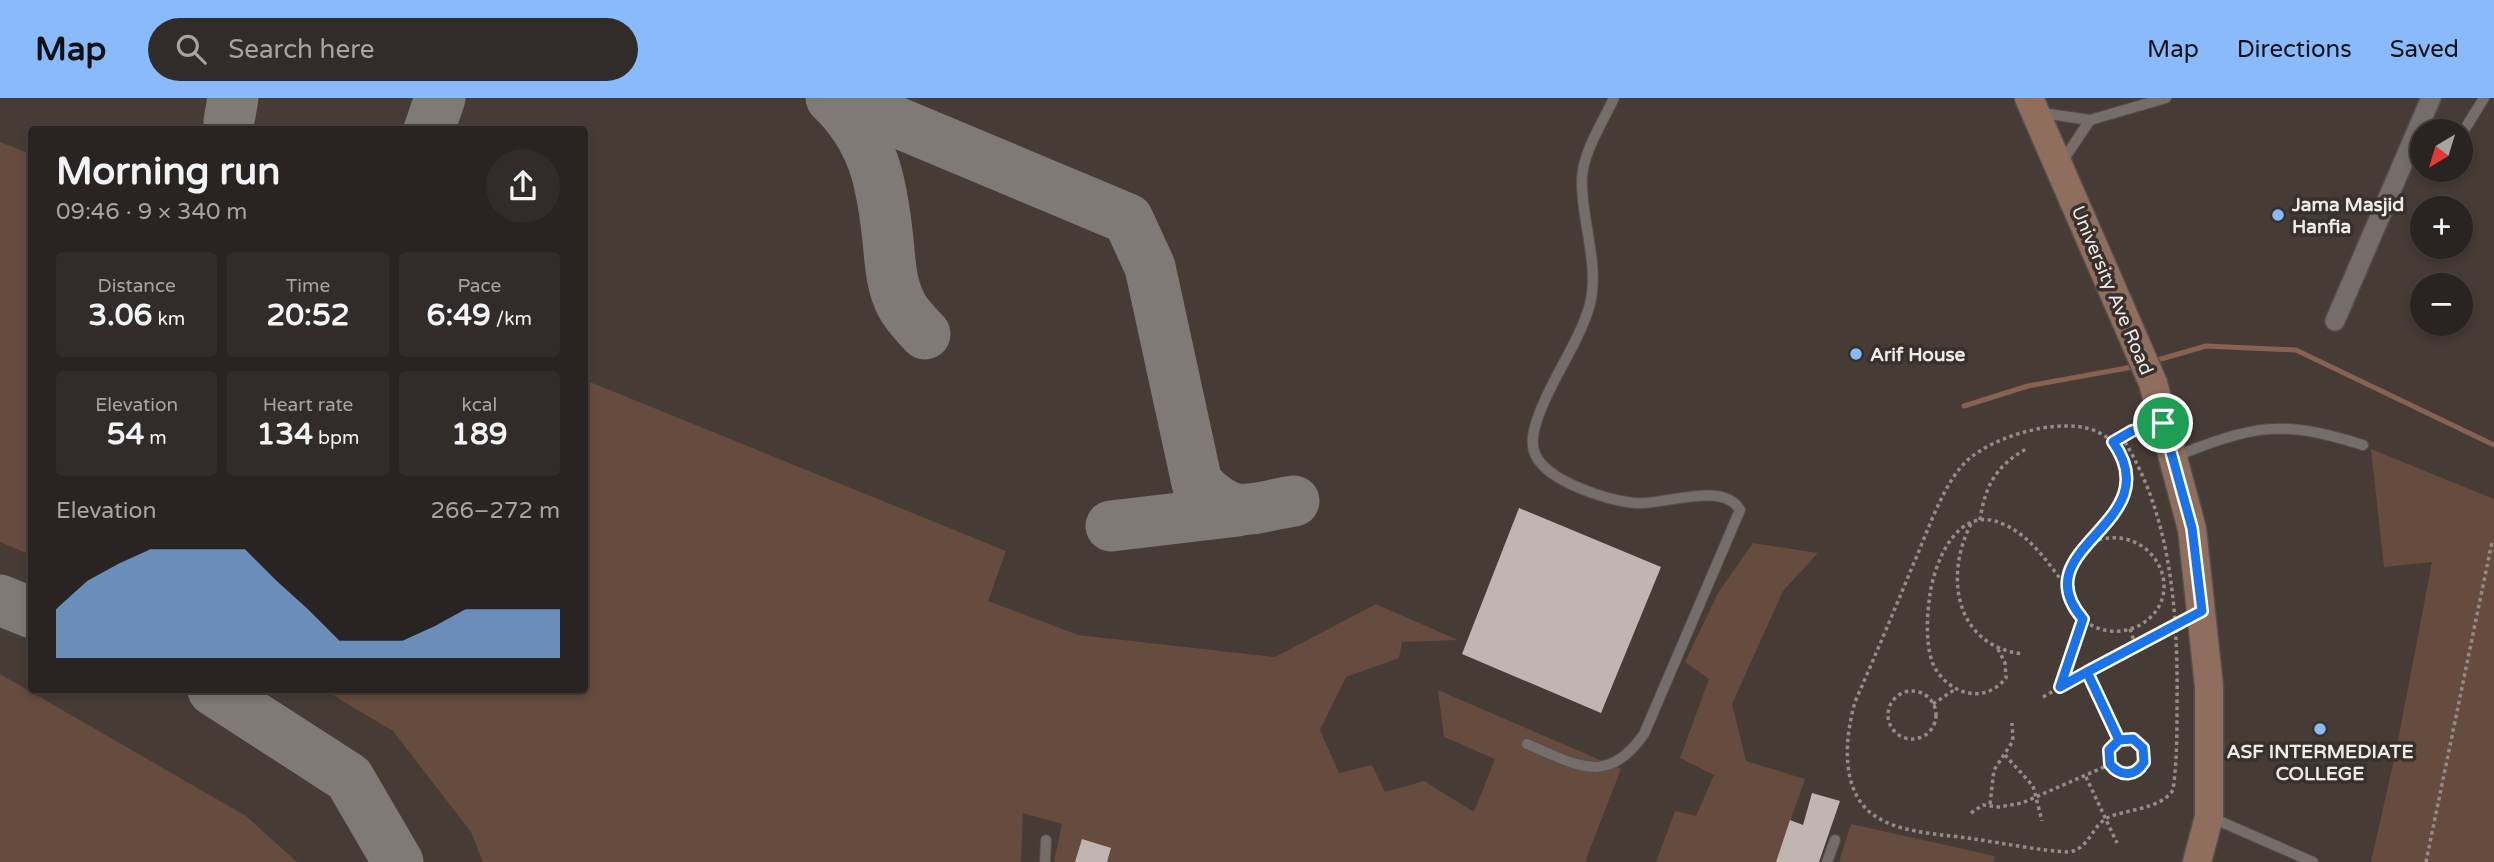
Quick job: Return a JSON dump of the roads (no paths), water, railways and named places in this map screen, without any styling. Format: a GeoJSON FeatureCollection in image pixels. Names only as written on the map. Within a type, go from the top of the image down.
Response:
{"type":"FeatureCollection","features":[{"type":"Feature","properties":{"kind":"street"},"geometry":{"type":"LineString","coordinates":[[2335,321],[2431,98]]}},
{"type":"Feature","properties":{"kind":"street","name":"University Ave Road"},"geometry":{"type":"LineString","coordinates":[[2032,104],[2148,370],[2192,528],[2209,686],[2209,817],[2197,862]]}},
{"type":"Feature","properties":{"kind":"lane"},"geometry":{"type":"LineString","coordinates":[[1527,744],[1570,762],[1596,767],[1617,764],[1630,754],[1644,734],[1740,510],[1735,503],[1721,496],[1637,504],[1592,493],[1547,468],[1536,458],[1532,445],[1537,419],[1589,305],[1592,274],[1582,174],[1614,98]]}},
{"type":"Feature","properties":{"kind":"lane"},"geometry":{"type":"LineString","coordinates":[[2032,104],[2090,120],[2166,98]]}},
{"type":"Feature","properties":{"kind":"lane"},"geometry":{"type":"LineString","coordinates":[[2471,119],[2484,98]]}},
{"type":"Feature","properties":{"kind":"lane"},"geometry":{"type":"LineString","coordinates":[[2060,165],[2090,120]]}},
{"type":"Feature","properties":{"kind":"lane"},"geometry":{"type":"LineString","coordinates":[[2173,457],[2229,435],[2276,426],[2316,430],[2363,445]]}},
{"type":"Feature","properties":{"kind":"lane"},"geometry":{"type":"LineString","coordinates":[[2209,817],[2313,862]]}},
{"type":"Feature","properties":{"kind":"lane"},"geometry":{"type":"LineString","coordinates":[[1827,862],[1835,840]]}},
{"type":"Feature","properties":{"kind":"lane"},"geometry":{"type":"LineString","coordinates":[[1045,862],[1046,841]]}},
{"type":"Feature","properties":{"kind":"waterway"},"geometry":{"type":"LineString","coordinates":[[2154,361],[2206,346],[2296,350],[2494,445]]}},
{"type":"Feature","properties":{"kind":"waterway"},"geometry":{"type":"LineString","coordinates":[[1964,406],[2028,386],[2138,366]]}},
{"type":"Feature","properties":{"kind":"place","name":"Jama Masjid Hanfia"},"geometry":{"type":"Point","coordinates":[2278,215]}},
{"type":"Feature","properties":{"kind":"place","name":"Arif House"},"geometry":{"type":"Point","coordinates":[1856,354]}},
{"type":"Feature","properties":{"kind":"place","name":"ASF INTERMEDIATE COLLEGE"},"geometry":{"type":"Point","coordinates":[2320,729]}}]}
